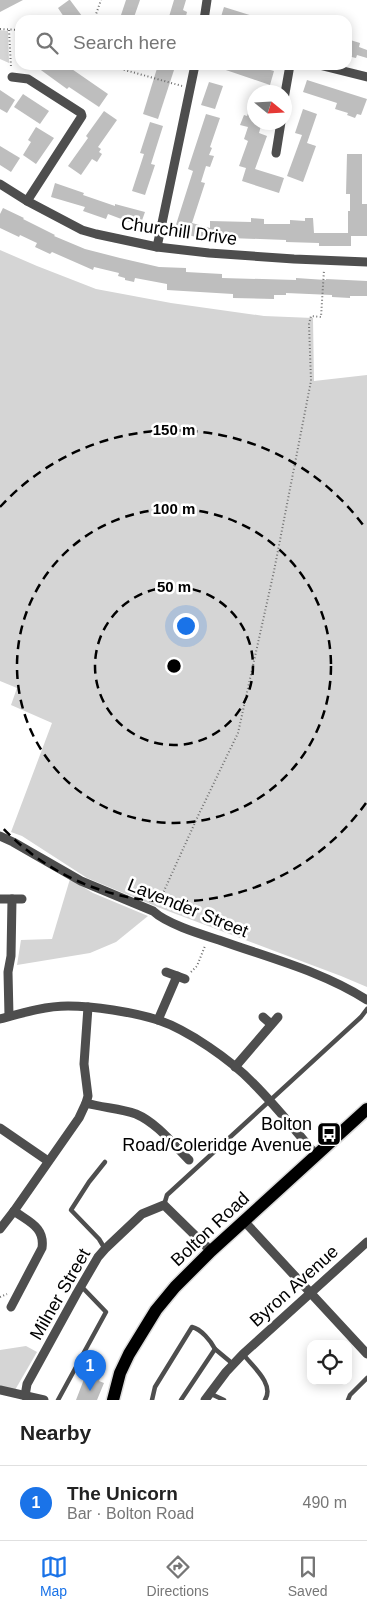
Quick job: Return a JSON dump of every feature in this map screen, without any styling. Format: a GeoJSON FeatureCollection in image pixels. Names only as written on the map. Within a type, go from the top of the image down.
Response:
{"type":"FeatureCollection","features":[{"type":"Feature","properties":{"kind":"main road","name":"Bolton Road"},"geometry":{"type":"LineString","coordinates":[[113,1400],[120,1373],[129,1354],[156,1310],[174,1286],[367,1109]]}},
{"type":"Feature","properties":{"kind":"street"},"geometry":{"type":"LineString","coordinates":[[205,15],[207,0]]}},
{"type":"Feature","properties":{"kind":"street"},"geometry":{"type":"LineString","coordinates":[[157,247],[194,70]]}},
{"type":"Feature","properties":{"kind":"street"},"geometry":{"type":"LineString","coordinates":[[286,85],[289,70]]}},
{"type":"Feature","properties":{"kind":"street"},"geometry":{"type":"LineString","coordinates":[[337,70],[367,78]]}},
{"type":"Feature","properties":{"kind":"street"},"geometry":{"type":"LineString","coordinates":[[12,76],[28,79],[81,113],[82,116],[27,201]]}},
{"type":"Feature","properties":{"kind":"street"},"geometry":{"type":"LineString","coordinates":[[276,153],[280,130]]}},
{"type":"Feature","properties":{"kind":"street","name":"Churchill Drive"},"geometry":{"type":"LineString","coordinates":[[0,184],[27,201],[82,230],[157,247],[253,257],[367,262]]}},
{"type":"Feature","properties":{"kind":"street","name":"Lavender Street"},"geometry":{"type":"LineString","coordinates":[[0,836],[81,881],[153,911],[160,917],[209,937],[326,977],[367,1000]]}},
{"type":"Feature","properties":{"kind":"street"},"geometry":{"type":"LineString","coordinates":[[0,899],[22,899]]}},
{"type":"Feature","properties":{"kind":"street"},"geometry":{"type":"LineString","coordinates":[[10,1016],[8,972],[11,956],[12,899]]}},
{"type":"Feature","properties":{"kind":"street"},"geometry":{"type":"LineString","coordinates":[[158,1020],[181,978],[166,972]]}},
{"type":"Feature","properties":{"kind":"street"},"geometry":{"type":"LineString","coordinates":[[0,1018],[66,1006],[88,1007],[158,1020],[198,1040],[235,1067],[270,1101],[316,1155]]}},
{"type":"Feature","properties":{"kind":"street"},"geometry":{"type":"LineString","coordinates":[[0,1229],[79,1118],[86,1104],[88,1090],[84,1064],[88,1007]]}},
{"type":"Feature","properties":{"kind":"street"},"geometry":{"type":"LineString","coordinates":[[263,1017],[271,1024]]}},
{"type":"Feature","properties":{"kind":"street"},"geometry":{"type":"LineString","coordinates":[[235,1067],[278,1017]]}},
{"type":"Feature","properties":{"kind":"street"},"geometry":{"type":"LineString","coordinates":[[86,1104],[126,1111],[147,1120],[186,1154]]}},
{"type":"Feature","properties":{"kind":"street"},"geometry":{"type":"LineString","coordinates":[[0,1128],[48,1161]]}},
{"type":"Feature","properties":{"kind":"street"},"geometry":{"type":"LineString","coordinates":[[164,1205],[211,1251]]}},
{"type":"Feature","properties":{"kind":"street","name":"Milner Street"},"geometry":{"type":"LineString","coordinates":[[26,1396],[27,1384],[81,1286],[104,1249],[142,1214],[164,1205]]}},
{"type":"Feature","properties":{"kind":"street"},"geometry":{"type":"LineString","coordinates":[[11,1306],[8,1296],[42,1248],[44,1237],[39,1229],[14,1211]]}},
{"type":"Feature","properties":{"kind":"street"},"geometry":{"type":"LineString","coordinates":[[244,1221],[367,1354]]}},
{"type":"Feature","properties":{"kind":"street","name":"Byron Avenue"},"geometry":{"type":"LineString","coordinates":[[207,1397],[243,1354],[367,1242]]}},
{"type":"Feature","properties":{"kind":"street"},"geometry":{"type":"LineString","coordinates":[[0,1390],[44,1400]]}},
{"type":"Feature","properties":{"kind":"lane"},"geometry":{"type":"LineString","coordinates":[[164,1205],[167,1195],[361,1017],[367,1009]]}},
{"type":"Feature","properties":{"kind":"lane"},"geometry":{"type":"LineString","coordinates":[[104,1249],[99,1238],[71,1210],[105,1162]]}},
{"type":"Feature","properties":{"kind":"lane"},"geometry":{"type":"LineString","coordinates":[[58,1400],[106,1312],[81,1286]]}},
{"type":"Feature","properties":{"kind":"lane"},"geometry":{"type":"LineString","coordinates":[[152,1400],[155,1387],[192,1326],[233,1364]]}},
{"type":"Feature","properties":{"kind":"lane"},"geometry":{"type":"LineString","coordinates":[[181,1400],[215,1349]]}},
{"type":"Feature","properties":{"kind":"lane"},"geometry":{"type":"LineString","coordinates":[[243,1354],[267,1385],[268,1391],[265,1400]]}},
{"type":"Feature","properties":{"kind":"lane"},"geometry":{"type":"LineString","coordinates":[[348,1400],[350,1395],[367,1378]]}},
{"type":"Feature","properties":{"kind":"lane","name":"Byron Avenue"},"geometry":{"type":"LineString","coordinates":[[207,1397],[224,1400]]}},
{"type":"Feature","properties":{"kind":"path"},"geometry":{"type":"LineString","coordinates":[[96,15],[101,0]]}},
{"type":"Feature","properties":{"kind":"path"},"geometry":{"type":"LineString","coordinates":[[0,29],[15,30]]}},
{"type":"Feature","properties":{"kind":"path"},"geometry":{"type":"LineString","coordinates":[[9,30],[12,76]]}},
{"type":"Feature","properties":{"kind":"path"},"geometry":{"type":"LineString","coordinates":[[126,70],[190,88]]}},
{"type":"Feature","properties":{"kind":"path"},"geometry":{"type":"LineString","coordinates":[[160,917],[164,907],[159,902],[238,733],[274,571],[311,381],[309,324],[311,316],[321,317],[325,260]]}},
{"type":"Feature","properties":{"kind":"path"},"geometry":{"type":"LineString","coordinates":[[181,978],[197,966],[209,937]]}},
{"type":"Feature","properties":{"kind":"shaded area"},"geometry":{"type":"Polygon","coordinates":[[[0,30],[8,31],[9,63],[0,59],[0,30]]]}},
{"type":"Feature","properties":{"kind":"shaded area"},"geometry":{"type":"Polygon","coordinates":[[[0,250],[96,289],[171,303],[264,316],[313,318],[314,381],[367,375],[367,987],[87,878],[22,836],[11,832],[52,723],[11,705],[17,688],[0,681],[0,250]]]}},
{"type":"Feature","properties":{"kind":"shaded area"},"geometry":{"type":"Polygon","coordinates":[[[70,879],[93,893],[148,916],[116,942],[90,953],[17,965],[21,940],[52,939],[70,879]]]}},
{"type":"Feature","properties":{"kind":"shaded area"},"geometry":{"type":"Polygon","coordinates":[[[26,1346],[37,1352],[15,1390],[0,1386],[0,1350],[26,1346]]]}},
{"type":"Feature","properties":{"kind":"building"},"geometry":{"type":"Polygon","coordinates":[[[0,0],[23,0],[0,12],[0,0]]]}},
{"type":"Feature","properties":{"kind":"building"},"geometry":{"type":"Polygon","coordinates":[[[70,0],[81,15],[63,15],[58,8],[70,0]]]}},
{"type":"Feature","properties":{"kind":"building"},"geometry":{"type":"Polygon","coordinates":[[[126,0],[140,0],[135,15],[121,15],[126,0]]]}},
{"type":"Feature","properties":{"kind":"building"},"geometry":{"type":"Polygon","coordinates":[[[174,0],[186,0],[183,10],[187,12],[186,15],[170,15],[174,0]]]}},
{"type":"Feature","properties":{"kind":"building"},"geometry":{"type":"Polygon","coordinates":[[[224,7],[249,15],[222,15],[224,7]]]}},
{"type":"Feature","properties":{"kind":"building"},"geometry":{"type":"Polygon","coordinates":[[[352,41],[360,43],[359,47],[367,50],[367,58],[357,55],[356,58],[352,57],[352,41]]]}},
{"type":"Feature","properties":{"kind":"building"},"geometry":{"type":"Polygon","coordinates":[[[41,70],[73,70],[108,94],[99,107],[69,87],[67,89],[41,70]]]}},
{"type":"Feature","properties":{"kind":"building"},"geometry":{"type":"Polygon","coordinates":[[[156,70],[174,70],[158,119],[143,114],[156,70]]]}},
{"type":"Feature","properties":{"kind":"building"},"geometry":{"type":"Polygon","coordinates":[[[226,70],[270,70],[274,71],[270,85],[226,70]]]}},
{"type":"Feature","properties":{"kind":"building"},"geometry":{"type":"Polygon","coordinates":[[[307,80],[367,99],[361,115],[357,114],[355,118],[347,115],[348,113],[335,109],[337,103],[303,92],[307,80]]]}},
{"type":"Feature","properties":{"kind":"building"},"geometry":{"type":"Polygon","coordinates":[[[209,82],[223,86],[215,109],[201,105],[209,82]]]}},
{"type":"Feature","properties":{"kind":"building"},"geometry":{"type":"Polygon","coordinates":[[[0,90],[15,100],[7,113],[0,109],[0,90]]]}},
{"type":"Feature","properties":{"kind":"building"},"geometry":{"type":"Polygon","coordinates":[[[23,94],[49,111],[40,124],[14,107],[23,94]]]}},
{"type":"Feature","properties":{"kind":"building"},"geometry":{"type":"Polygon","coordinates":[[[303,109],[317,114],[307,143],[316,146],[303,182],[287,176],[302,135],[295,133],[303,109]]]}},
{"type":"Feature","properties":{"kind":"building"},"geometry":{"type":"Polygon","coordinates":[[[104,111],[117,120],[98,147],[101,149],[99,152],[102,154],[97,162],[92,159],[81,175],[68,166],[104,111]]]}},
{"type":"Feature","properties":{"kind":"building"},"geometry":{"type":"Polygon","coordinates":[[[206,114],[220,118],[210,147],[212,148],[209,155],[214,156],[210,167],[206,166],[201,182],[205,183],[192,223],[210,228],[210,221],[251,222],[251,218],[264,219],[264,224],[290,224],[290,220],[305,221],[305,218],[313,218],[314,233],[348,233],[350,194],[346,194],[347,154],[362,154],[362,204],[367,204],[367,236],[351,236],[351,246],[319,246],[319,243],[286,242],[286,240],[204,237],[203,239],[174,231],[193,171],[188,169],[206,114]]]}},
{"type":"Feature","properties":{"kind":"building"},"geometry":{"type":"Polygon","coordinates":[[[244,115],[247,116],[247,127],[240,125],[244,115]]]}},
{"type":"Feature","properties":{"kind":"building"},"geometry":{"type":"Polygon","coordinates":[[[150,122],[163,126],[151,164],[155,165],[145,195],[132,191],[144,154],[140,153],[150,122]]]}},
{"type":"Feature","properties":{"kind":"building"},"geometry":{"type":"Polygon","coordinates":[[[36,127],[54,138],[36,164],[23,155],[31,142],[28,140],[36,127]]]}},
{"type":"Feature","properties":{"kind":"building"},"geometry":{"type":"Polygon","coordinates":[[[247,130],[260,130],[259,133],[267,136],[255,169],[284,178],[279,193],[242,181],[246,168],[239,166],[248,141],[244,139],[247,130]]]}},
{"type":"Feature","properties":{"kind":"building"},"geometry":{"type":"Polygon","coordinates":[[[0,146],[20,158],[11,172],[0,165],[0,146]]]}},
{"type":"Feature","properties":{"kind":"building"},"geometry":{"type":"Polygon","coordinates":[[[55,183],[115,206],[115,204],[145,212],[140,226],[108,214],[106,219],[83,211],[85,207],[51,197],[55,183]]]}},
{"type":"Feature","properties":{"kind":"building"},"geometry":{"type":"Polygon","coordinates":[[[3,208],[54,236],[85,249],[120,258],[159,267],[186,268],[186,272],[222,274],[222,278],[296,280],[296,278],[367,281],[367,296],[350,296],[350,298],[332,297],[332,295],[286,293],[286,295],[274,295],[274,299],[233,298],[233,294],[167,290],[167,284],[135,278],[134,282],[125,280],[125,278],[118,276],[119,273],[94,267],[93,270],[52,252],[50,254],[35,247],[37,243],[0,228],[0,214],[3,208]]]}},
{"type":"Feature","properties":{"kind":"building"},"geometry":{"type":"Polygon","coordinates":[[[90,1365],[103,1372],[99,1381],[104,1383],[97,1400],[76,1400],[85,1374],[90,1365]]]}},
{"type":"Feature","properties":{"kind":"place","name":"Bolton Road/Coleridge Avenue"},"geometry":{"type":"Point","coordinates":[329,1134]}},
{"type":"Feature","properties":{"kind":"place","name":"The Unicorn"},"geometry":{"type":"Point","coordinates":[90,1391]}}]}
